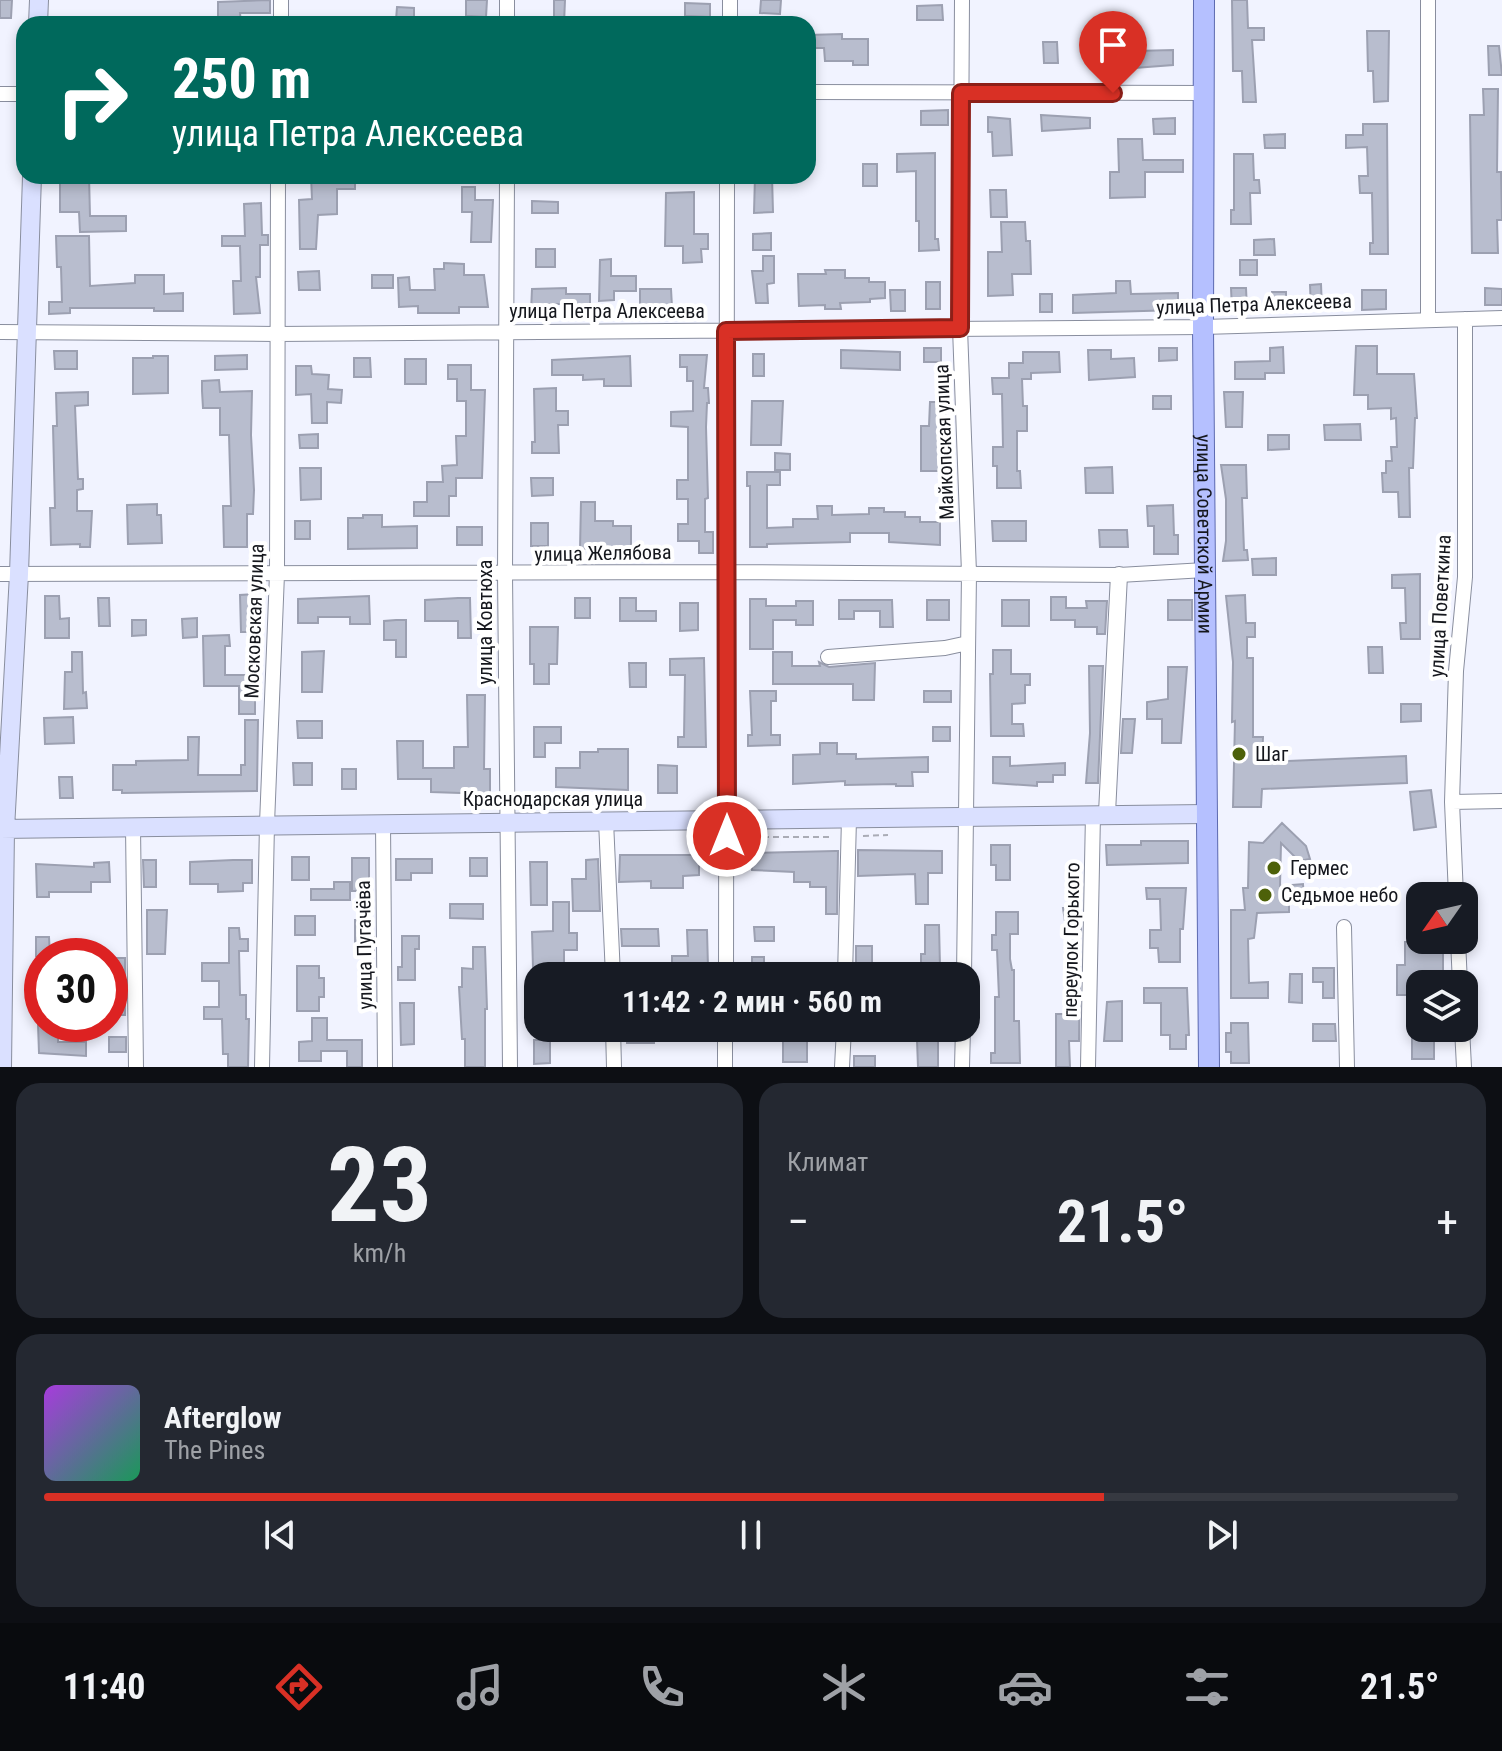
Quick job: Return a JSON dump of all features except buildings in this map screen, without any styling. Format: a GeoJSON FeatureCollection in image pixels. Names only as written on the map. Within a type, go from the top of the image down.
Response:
{"type":"FeatureCollection","features":[{"type":"Feature","properties":{"kind":"main road","name":"улица Советской Армии"},"geometry":{"type":"LineString","coordinates":[[1204,0],[1203,327],[1209,1067]]}},
{"type":"Feature","properties":{"kind":"main road"},"geometry":{"type":"LineString","coordinates":[[2,1067],[2,829],[10,574],[26,333],[32,184]]}},
{"type":"Feature","properties":{"kind":"main road","name":"Краснодарская улица"},"geometry":{"type":"LineString","coordinates":[[2,829],[1206,814]]}},
{"type":"Feature","properties":{"kind":"street","name":"Майкопская улица"},"geometry":{"type":"LineString","coordinates":[[962,0],[960,328],[969,573],[964,962]]}},
{"type":"Feature","properties":{"kind":"street"},"geometry":{"type":"LineString","coordinates":[[1428,0],[1428,319]]}},
{"type":"Feature","properties":{"kind":"street"},"geometry":{"type":"LineString","coordinates":[[816,92],[1205,93]]}},
{"type":"Feature","properties":{"kind":"street","name":"Московская улица"},"geometry":{"type":"LineString","coordinates":[[262,1067],[277,574],[278,184]]}},
{"type":"Feature","properties":{"kind":"street","name":"улица Ковтюха"},"geometry":{"type":"LineString","coordinates":[[507,184],[505,574],[510,1067]]}},
{"type":"Feature","properties":{"kind":"street"},"geometry":{"type":"LineString","coordinates":[[726,962],[727,184]]}},
{"type":"Feature","properties":{"kind":"street","name":"улица Петра Алексеева"},"geometry":{"type":"LineString","coordinates":[[0,332],[276,334],[1203,327],[1502,318]]}},
{"type":"Feature","properties":{"kind":"street","name":"улица Поветкина"},"geometry":{"type":"LineString","coordinates":[[1455,882],[1452,802],[1456,671],[1465,577],[1465,319]]}},
{"type":"Feature","properties":{"kind":"street","name":"улица Желябова"},"geometry":{"type":"LineString","coordinates":[[10,574],[725,572],[1119,575],[1205,570]]}},
{"type":"Feature","properties":{"kind":"street"},"geometry":{"type":"LineString","coordinates":[[1100,814],[1119,575]]}},
{"type":"Feature","properties":{"kind":"street"},"geometry":{"type":"LineString","coordinates":[[828,657],[945,648],[968,643]]}},
{"type":"Feature","properties":{"kind":"street"},"geometry":{"type":"LineString","coordinates":[[1452,802],[1502,801]]}},
{"type":"Feature","properties":{"kind":"street","name":"переулок Горького"},"geometry":{"type":"LineString","coordinates":[[1088,1067],[1100,814]]}},
{"type":"Feature","properties":{"kind":"street"},"geometry":{"type":"LineString","coordinates":[[845,962],[849,818]]}},
{"type":"Feature","properties":{"kind":"street"},"geometry":{"type":"LineString","coordinates":[[606,821],[612,962]]}},
{"type":"Feature","properties":{"kind":"street","name":"улица Пугачёва"},"geometry":{"type":"LineString","coordinates":[[383,823],[385,1067]]}},
{"type":"Feature","properties":{"kind":"street"},"geometry":{"type":"LineString","coordinates":[[133,827],[136,1067]]}},
{"type":"Feature","properties":{"kind":"street"},"geometry":{"type":"LineString","coordinates":[[1344,927],[1347,1067]]}},
{"type":"Feature","properties":{"kind":"street"},"geometry":{"type":"LineString","coordinates":[[613,1042],[614,1067]]}},
{"type":"Feature","properties":{"kind":"street"},"geometry":{"type":"LineString","coordinates":[[725,1042],[725,1067]]}},
{"type":"Feature","properties":{"kind":"street"},"geometry":{"type":"LineString","coordinates":[[842,1067],[843,1042]]}},
{"type":"Feature","properties":{"kind":"street"},"geometry":{"type":"LineString","coordinates":[[962,1067],[963,1042]]}},
{"type":"Feature","properties":{"kind":"street"},"geometry":{"type":"LineString","coordinates":[[1463,1042],[1464,1067]]}},
{"type":"Feature","properties":{"kind":"place","name":"Шаг"},"geometry":{"type":"Point","coordinates":[1239,754]}},
{"type":"Feature","properties":{"kind":"place","name":"Гермес"},"geometry":{"type":"Point","coordinates":[1274,868]}},
{"type":"Feature","properties":{"kind":"place","name":"Седьмое небо"},"geometry":{"type":"Point","coordinates":[1265,895]}},
{"type":"Feature","properties":{"kind":"route"},"geometry":{"type":"LineString","coordinates":[[727,836],[726,331],[960,328],[961,93],[1113,93]]}}]}
